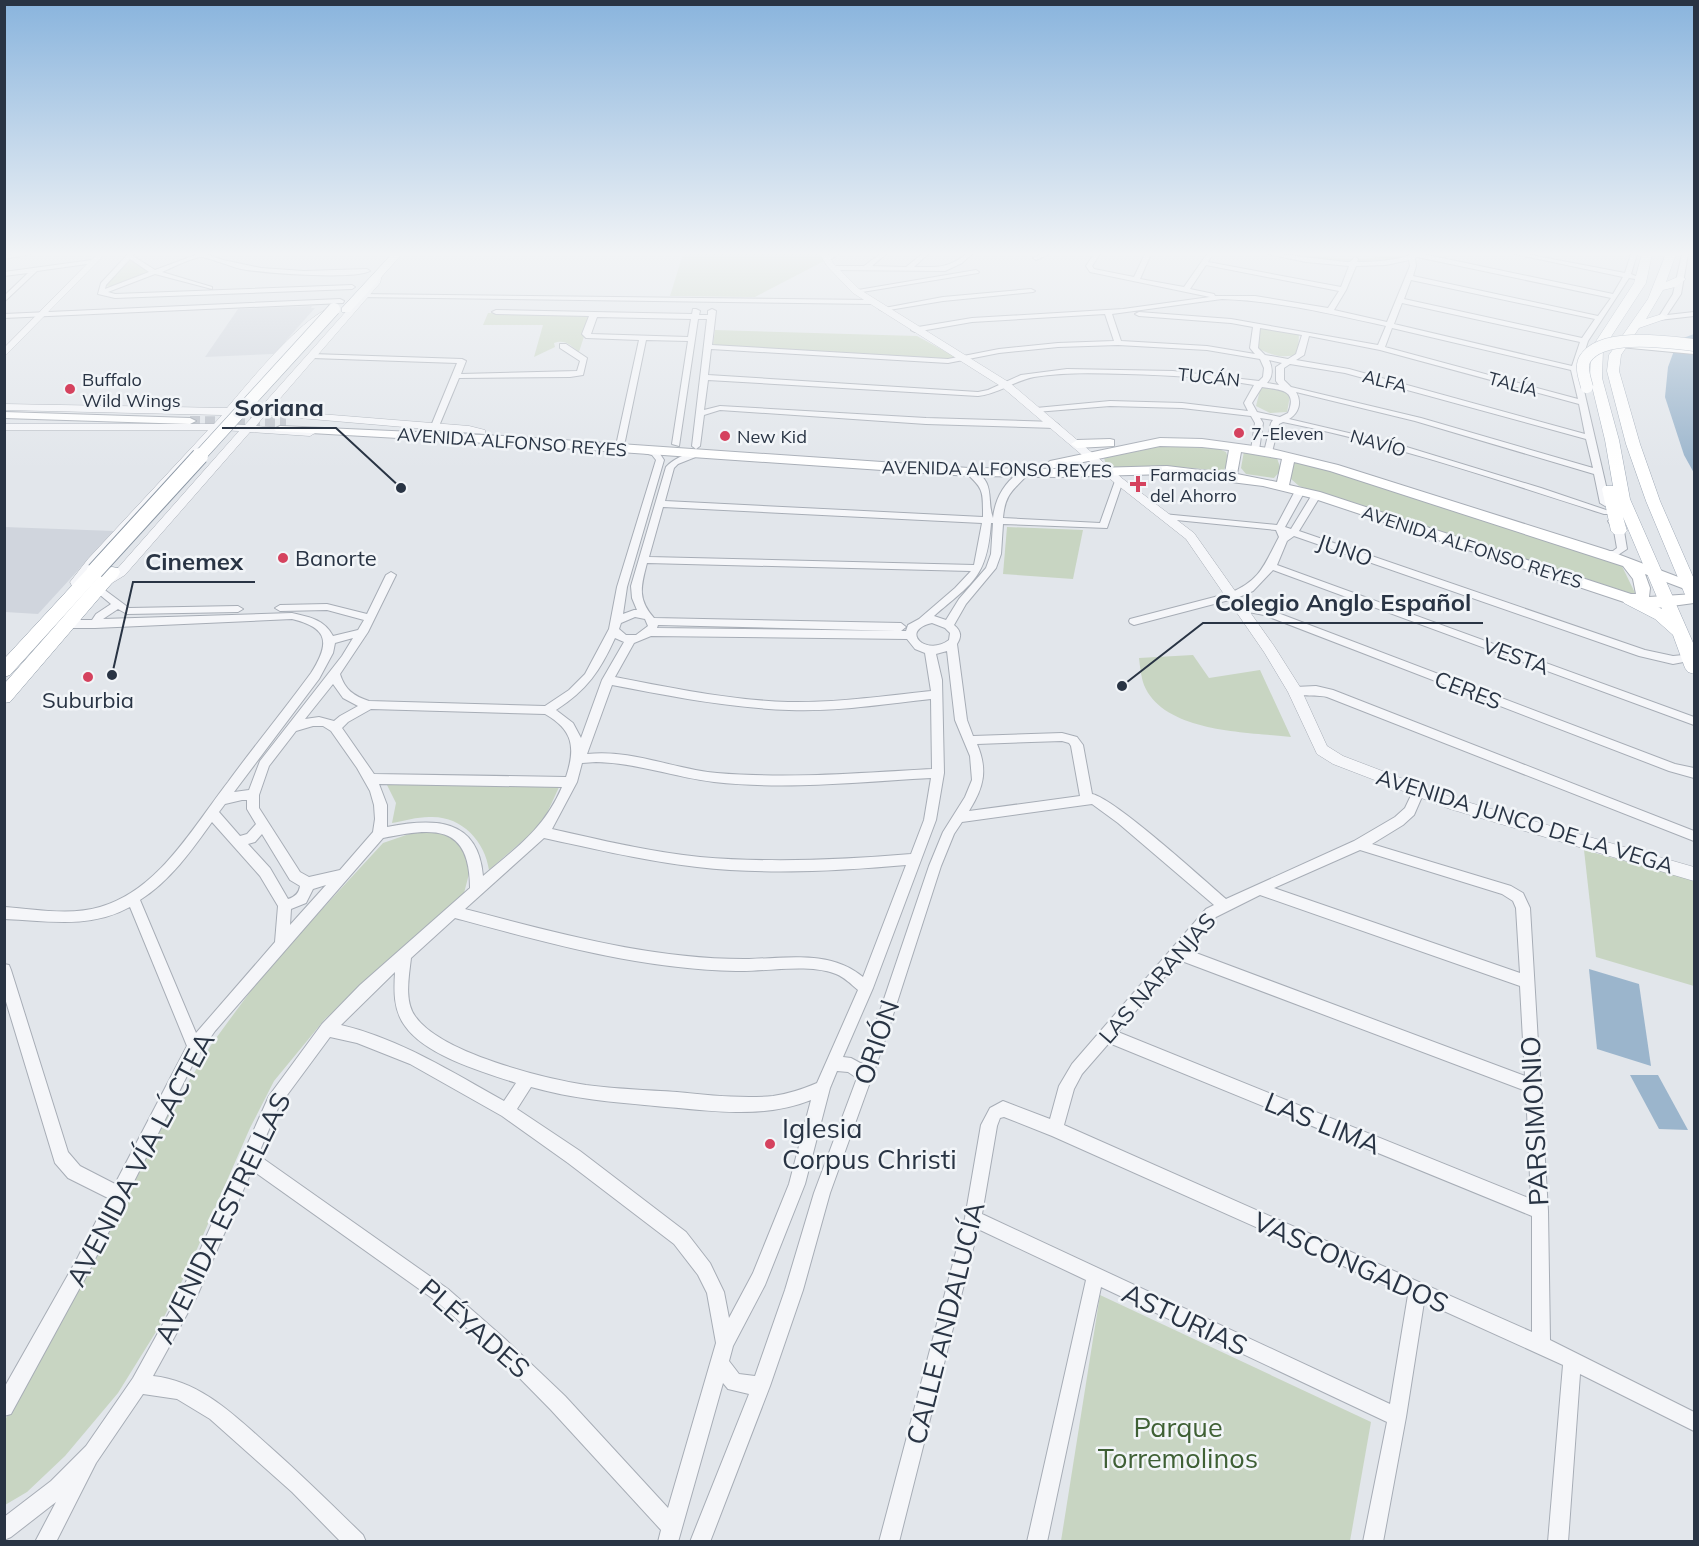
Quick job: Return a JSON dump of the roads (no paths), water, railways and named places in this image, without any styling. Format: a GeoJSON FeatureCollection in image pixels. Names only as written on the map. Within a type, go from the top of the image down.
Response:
{"type":"FeatureCollection","features":[{"type":"Feature","properties":{"kind":"main road"},"geometry":{"type":"LineString","coordinates":[[4,697],[69,624],[102,579],[322,326]]}},
{"type":"Feature","properties":{"kind":"main road"},"geometry":{"type":"LineString","coordinates":[[1612,326],[1597,349],[1595,363],[1596,378],[1612,440],[1623,500],[1693,663]]}},
{"type":"Feature","properties":{"kind":"main road"},"geometry":{"type":"LineString","coordinates":[[1617,326],[1615,340],[1631,338],[1659,348],[1695,351]]}},
{"type":"Feature","properties":{"kind":"main road"},"geometry":{"type":"LineString","coordinates":[[1631,338],[1638,326]]}},
{"type":"Feature","properties":{"kind":"main road"},"geometry":{"type":"LineString","coordinates":[[1648,326],[1631,338],[1615,355],[1613,371],[1653,501],[1693,594]]}},
{"type":"Feature","properties":{"kind":"main road"},"geometry":{"type":"LineString","coordinates":[[1618,531],[1603,472],[1598,423],[1583,370],[1584,360],[1597,348],[1634,341],[1695,345]]}},
{"type":"Feature","properties":{"kind":"main road"},"geometry":{"type":"LineString","coordinates":[[4,415],[188,425]]}},
{"type":"Feature","properties":{"kind":"main road"},"geometry":{"type":"LineString","coordinates":[[4,420],[188,425]]}},
{"type":"Feature","properties":{"kind":"main road","name":"AVENIDA ALFONSO REYES"},"geometry":{"type":"LineString","coordinates":[[283,424],[676,444],[697,450],[969,472],[1114,476],[1167,470],[1230,477],[1282,486],[1316,495],[1630,599],[1669,603],[1693,594]]}},
{"type":"Feature","properties":{"kind":"main road","name":"AVENIDA ALFONSO REYES"},"geometry":{"type":"LineString","coordinates":[[483,435],[646,451],[697,450],[998,465],[1050,465],[1150,442],[1185,442],[1236,447],[1289,457],[1347,472],[1602,553],[1656,574],[1693,594]]}},
{"type":"Feature","properties":{"kind":"main road"},"geometry":{"type":"LineString","coordinates":[[1077,444],[1150,442]]}},
{"type":"Feature","properties":{"kind":"main road"},"geometry":{"type":"LineString","coordinates":[[1230,477],[1236,447]]}},
{"type":"Feature","properties":{"kind":"main road"},"geometry":{"type":"LineString","coordinates":[[1282,486],[1289,457]]}},
{"type":"Feature","properties":{"kind":"main road"},"geometry":{"type":"LineString","coordinates":[[1603,472],[1623,500]]}},
{"type":"Feature","properties":{"kind":"main road"},"geometry":{"type":"LineString","coordinates":[[1626,562],[1636,570],[1644,592],[1642,598],[1630,599]]}},
{"type":"Feature","properties":{"kind":"main road"},"geometry":{"type":"LineString","coordinates":[[4,671],[79,589],[102,579]]}},
{"type":"Feature","properties":{"kind":"main road"},"geometry":{"type":"LineString","coordinates":[[1630,599],[1661,615],[1683,637]]}},
{"type":"Feature","properties":{"kind":"street"},"geometry":{"type":"LineString","coordinates":[[4,354],[32,326]]}},
{"type":"Feature","properties":{"kind":"street"},"geometry":{"type":"LineString","coordinates":[[79,589],[76,582],[89,564],[308,326]]}},
{"type":"Feature","properties":{"kind":"street"},"geometry":{"type":"LineString","coordinates":[[334,326],[312,356],[263,413],[121,572],[102,579],[117,605],[127,611],[327,607],[370,618]]}},
{"type":"Feature","properties":{"kind":"street"},"geometry":{"type":"LineString","coordinates":[[589,326],[586,334],[589,336],[693,339]]}},
{"type":"Feature","properties":{"kind":"street"},"geometry":{"type":"LineString","coordinates":[[676,444],[681,424],[694,326]]}},
{"type":"Feature","properties":{"kind":"street"},"geometry":{"type":"LineString","coordinates":[[646,451],[655,453],[660,460],[622,586],[616,625],[616,634],[630,639],[642,638],[649,622],[636,592],[670,467],[697,450],[709,326]]}},
{"type":"Feature","properties":{"kind":"street","name":"AVENIDA JUNCO DE LA VEGA"},"geometry":{"type":"LineString","coordinates":[[909,326],[1005,385],[1190,536],[1242,608],[1295,691],[1322,750],[1338,760],[1418,792],[1695,874]]}},
{"type":"Feature","properties":{"kind":"street"},"geometry":{"type":"LineString","coordinates":[[915,330],[937,326]]}},
{"type":"Feature","properties":{"kind":"street"},"geometry":{"type":"LineString","coordinates":[[1113,326],[1118,343]]}},
{"type":"Feature","properties":{"kind":"street"},"geometry":{"type":"LineString","coordinates":[[1257,326],[1254,348],[1268,363],[1267,377],[1255,389],[1248,403],[1259,423],[1262,451]]}},
{"type":"Feature","properties":{"kind":"street","name":"TALÍA"},"geometry":{"type":"LineString","coordinates":[[1264,326],[1381,348],[1584,403]]}},
{"type":"Feature","properties":{"kind":"street"},"geometry":{"type":"LineString","coordinates":[[1381,348],[1391,326]]}},
{"type":"Feature","properties":{"kind":"street"},"geometry":{"type":"LineString","coordinates":[[1396,326],[1575,369]]}},
{"type":"Feature","properties":{"kind":"street"},"geometry":{"type":"LineString","coordinates":[[1517,326],[1584,341]]}},
{"type":"Feature","properties":{"kind":"street"},"geometry":{"type":"LineString","coordinates":[[1594,326],[1584,341],[1575,369],[1591,438],[1603,472],[1607,512],[1618,531],[1622,551],[1615,554],[1602,553]]}},
{"type":"Feature","properties":{"kind":"street"},"geometry":{"type":"LineString","coordinates":[[1262,451],[1274,426],[1293,412],[1296,399],[1294,393],[1280,381],[1280,367],[1300,355],[1306,333]]}},
{"type":"Feature","properties":{"kind":"street"},"geometry":{"type":"LineString","coordinates":[[621,441],[643,338]]}},
{"type":"Feature","properties":{"kind":"street","name":"ALFA"},"geometry":{"type":"LineString","coordinates":[[708,347],[948,362],[1019,348],[1118,343],[1207,348],[1291,361],[1371,377],[1591,438]]}},
{"type":"Feature","properties":{"kind":"street"},"geometry":{"type":"LineString","coordinates":[[457,376],[580,373],[584,360],[563,346]]}},
{"type":"Feature","properties":{"kind":"street"},"geometry":{"type":"LineString","coordinates":[[312,356],[462,361],[435,426]]}},
{"type":"Feature","properties":{"kind":"street","name":"TUCÁN"},"geometry":{"type":"LineString","coordinates":[[704,376],[978,394],[995,391],[1029,376],[1110,371],[1192,374],[1286,387],[1406,415],[1603,472]]}},
{"type":"Feature","properties":{"kind":"street"},"geometry":{"type":"LineString","coordinates":[[257,382],[266,388],[285,386]]}},
{"type":"Feature","properties":{"kind":"street"},"geometry":{"type":"LineString","coordinates":[[249,429],[248,412],[255,397],[257,382]]}},
{"type":"Feature","properties":{"kind":"street","name":"NAVÍO"},"geometry":{"type":"LineString","coordinates":[[1036,410],[1074,405],[1131,403],[1200,406],[1252,412],[1355,435],[1607,512]]}},
{"type":"Feature","properties":{"kind":"street"},"geometry":{"type":"LineString","coordinates":[[4,407],[248,412],[263,413],[283,424]]}},
{"type":"Feature","properties":{"kind":"street"},"geometry":{"type":"LineString","coordinates":[[701,413],[720,408],[926,421],[1055,425]]}},
{"type":"Feature","properties":{"kind":"street"},"geometry":{"type":"LineString","coordinates":[[188,425],[207,420],[207,415],[203,412]]}},
{"type":"Feature","properties":{"kind":"street"},"geometry":{"type":"LineString","coordinates":[[226,455],[227,442],[237,421],[230,412]]}},
{"type":"Feature","properties":{"kind":"street","name":"AVENIDA ALFONSO REYES"},"geometry":{"type":"LineString","coordinates":[[283,424],[366,421],[435,426],[483,435]]}},
{"type":"Feature","properties":{"kind":"street"},"geometry":{"type":"LineString","coordinates":[[4,427],[89,428],[188,425],[249,429],[283,424]]}},
{"type":"Feature","properties":{"kind":"street"},"geometry":{"type":"LineString","coordinates":[[681,424],[698,425]]}},
{"type":"Feature","properties":{"kind":"street"},"geometry":{"type":"LineString","coordinates":[[192,453],[216,448],[223,450],[226,455]]}},
{"type":"Feature","properties":{"kind":"street"},"geometry":{"type":"LineString","coordinates":[[547,710],[570,696],[590,678],[616,625],[625,616],[649,622],[910,631],[969,580],[978,568],[987,520],[987,494],[985,486],[969,472]]}},
{"type":"Feature","properties":{"kind":"street"},"geometry":{"type":"LineString","coordinates":[[949,624],[953,614],[990,571],[995,559],[1003,494],[1012,482],[1025,473]]}},
{"type":"Feature","properties":{"kind":"street"},"geometry":{"type":"LineString","coordinates":[[661,504],[1104,525],[1114,476]]}},
{"type":"Feature","properties":{"kind":"street"},"geometry":{"type":"LineString","coordinates":[[1283,539],[1280,528],[1300,491]]}},
{"type":"Feature","properties":{"kind":"street"},"geometry":{"type":"LineString","coordinates":[[1134,621],[1233,596],[1249,589],[1271,566],[1283,539],[1294,532],[1316,495]]}},
{"type":"Feature","properties":{"kind":"street","name":"JUNO"},"geometry":{"type":"LineString","coordinates":[[1166,516],[1280,528],[1643,654],[1693,663]]}},
{"type":"Feature","properties":{"kind":"street"},"geometry":{"type":"LineString","coordinates":[[645,560],[978,568]]}},
{"type":"Feature","properties":{"kind":"street","name":"VESTA"},"geometry":{"type":"LineString","coordinates":[[1271,566],[1695,721]]}},
{"type":"Feature","properties":{"kind":"street"},"geometry":{"type":"LineString","coordinates":[[341,875],[325,881],[307,883],[290,870],[253,809],[253,795],[264,764],[335,675],[363,632],[391,575]]}},
{"type":"Feature","properties":{"kind":"street"},"geometry":{"type":"LineString","coordinates":[[95,624],[100,616],[117,605]]}},
{"type":"Feature","properties":{"kind":"street"},"geometry":{"type":"LineString","coordinates":[[316,621],[327,607]]}},
{"type":"Feature","properties":{"kind":"street","name":"CERES"},"geometry":{"type":"LineString","coordinates":[[1242,608],[1266,612],[1673,768],[1695,773]]}},
{"type":"Feature","properties":{"kind":"street"},"geometry":{"type":"LineString","coordinates":[[4,913],[89,915],[114,908],[133,899],[164,872],[212,813],[315,676],[329,652],[330,640],[316,621],[283,615],[69,624]]}},
{"type":"Feature","properties":{"kind":"street"},"geometry":{"type":"LineString","coordinates":[[910,631],[913,642],[920,647],[930,650],[943,649],[952,644],[956,637],[955,630],[949,624],[932,618],[923,620]]}},
{"type":"Feature","properties":{"kind":"street"},"geometry":{"type":"LineString","coordinates":[[330,640],[363,632]]}},
{"type":"Feature","properties":{"kind":"street","name":"AVENIDA ESTRELLAS"},"geometry":{"type":"LineString","coordinates":[[45,1542],[93,1453],[139,1384],[191,1290],[274,1101],[327,1029],[404,955],[542,832],[555,814],[571,782],[608,680],[630,639]]}},
{"type":"Feature","properties":{"kind":"street","name":"ORIÓN"},"geometry":{"type":"LineString","coordinates":[[700,1542],[761,1386],[794,1290],[822,1193],[865,1075],[935,866],[978,780],[976,756],[961,720],[952,644]]}},
{"type":"Feature","properties":{"kind":"street","name":"ORIÓN"},"geometry":{"type":"LineString","coordinates":[[671,1535],[725,1343],[759,1279],[797,1184],[822,1088],[866,988],[930,820],[938,773],[936,694],[930,650]]}},
{"type":"Feature","properties":{"kind":"street"},"geometry":{"type":"LineString","coordinates":[[335,675],[341,691],[354,700],[369,705],[547,710],[558,715],[570,727],[579,759],[605,756],[694,774],[793,781],[938,773]]}},
{"type":"Feature","properties":{"kind":"street"},"geometry":{"type":"LineString","coordinates":[[608,680],[694,696],[781,705],[828,705],[936,694]]}},
{"type":"Feature","properties":{"kind":"street"},"geometry":{"type":"LineString","coordinates":[[1295,691],[1316,690],[1329,693],[1695,836]]}},
{"type":"Feature","properties":{"kind":"street"},"geometry":{"type":"LineString","coordinates":[[335,728],[344,719],[369,705]]}},
{"type":"Feature","properties":{"kind":"street"},"geometry":{"type":"LineString","coordinates":[[935,723],[946,718],[961,720]]}},
{"type":"Feature","properties":{"kind":"street"},"geometry":{"type":"LineString","coordinates":[[290,729],[315,721],[327,722],[335,728],[371,779],[382,810],[382,825],[379,834],[422,827],[447,830],[459,835],[472,853],[477,891]]}},
{"type":"Feature","properties":{"kind":"street"},"geometry":{"type":"LineString","coordinates":[[971,740],[1062,737],[1073,740],[1077,745],[1087,799]]}},
{"type":"Feature","properties":{"kind":"street"},"geometry":{"type":"LineString","coordinates":[[371,779],[571,782]]}},
{"type":"Feature","properties":{"kind":"street","name":"LAS NARANJAS"},"geometry":{"type":"LineString","coordinates":[[1055,1129],[1067,1086],[1077,1069],[1204,920],[1224,905],[1359,845],[1399,821],[1410,811],[1418,792]]}},
{"type":"Feature","properties":{"kind":"street"},"geometry":{"type":"LineString","coordinates":[[221,800],[253,795]]}},
{"type":"Feature","properties":{"kind":"street"},"geometry":{"type":"LineString","coordinates":[[930,820],[956,820],[1087,799],[1099,801],[1224,905]]}},
{"type":"Feature","properties":{"kind":"street"},"geometry":{"type":"LineString","coordinates":[[212,813],[265,872],[285,905],[282,942]]}},
{"type":"Feature","properties":{"kind":"street"},"geometry":{"type":"LineString","coordinates":[[237,842],[251,838],[264,824]]}},
{"type":"Feature","properties":{"kind":"street"},"geometry":{"type":"LineString","coordinates":[[542,832],[649,855],[726,864],[835,866],[915,859]]}},
{"type":"Feature","properties":{"kind":"street","name":"AVENIDA VÍA LÁCTEA"},"geometry":{"type":"LineString","coordinates":[[4,1407],[84,1265],[195,1047],[210,1026],[282,942],[379,834]]}},
{"type":"Feature","properties":{"kind":"street","name":"PARSIMONIO"},"geometry":{"type":"LineString","coordinates":[[1359,845],[1506,890],[1518,897],[1523,908],[1540,1211],[1541,1346]]}},
{"type":"Feature","properties":{"kind":"street"},"geometry":{"type":"LineString","coordinates":[[285,905],[306,894],[307,883]]}},
{"type":"Feature","properties":{"kind":"street"},"geometry":{"type":"LineString","coordinates":[[1259,889],[1526,982]]}},
{"type":"Feature","properties":{"kind":"street"},"geometry":{"type":"LineString","coordinates":[[133,899],[195,1047]]}},
{"type":"Feature","properties":{"kind":"street"},"geometry":{"type":"LineString","coordinates":[[453,912],[571,942],[629,953],[734,965],[832,967],[851,975],[866,988]]}},
{"type":"Feature","properties":{"kind":"street"},"geometry":{"type":"LineString","coordinates":[[1178,953],[1532,1086]]}},
{"type":"Feature","properties":{"kind":"street"},"geometry":{"type":"LineString","coordinates":[[404,955],[401,990],[403,1009],[410,1023],[421,1034],[462,1056],[528,1079],[585,1092],[745,1105],[783,1102],[822,1088]]}},
{"type":"Feature","properties":{"kind":"street"},"geometry":{"type":"LineString","coordinates":[[4,970],[61,1157],[74,1172],[119,1195]]}},
{"type":"Feature","properties":{"kind":"street"},"geometry":{"type":"LineString","coordinates":[[327,1029],[357,1036],[415,1059],[507,1111],[574,1157],[680,1238],[704,1269],[715,1292],[725,1343]]}},
{"type":"Feature","properties":{"kind":"street","name":"LAS LIMA"},"geometry":{"type":"LineString","coordinates":[[1107,1035],[1540,1211]]}},
{"type":"Feature","properties":{"kind":"street"},"geometry":{"type":"LineString","coordinates":[[834,1064],[851,1065],[865,1075]]}},
{"type":"Feature","properties":{"kind":"street"},"geometry":{"type":"LineString","coordinates":[[507,1111],[528,1079]]}},
{"type":"Feature","properties":{"kind":"street","name":"VASCONGADOS"},"geometry":{"type":"LineString","coordinates":[[1003,1109],[1055,1129],[1541,1346],[1695,1422]]}},
{"type":"Feature","properties":{"kind":"street","name":"CALLE ANDALUCÍA"},"geometry":{"type":"LineString","coordinates":[[889,1542],[973,1218],[989,1125],[995,1113],[1003,1109]]}},
{"type":"Feature","properties":{"kind":"street","name":"PLÉYADES"},"geometry":{"type":"LineString","coordinates":[[249,1158],[442,1295],[498,1344],[558,1403],[671,1535]]}},
{"type":"Feature","properties":{"kind":"street","name":"ASTURIAS"},"geometry":{"type":"LineString","coordinates":[[973,1218],[1397,1417]]}},
{"type":"Feature","properties":{"kind":"street"},"geometry":{"type":"LineString","coordinates":[[1037,1542],[1095,1277]]}},
{"type":"Feature","properties":{"kind":"street"},"geometry":{"type":"LineString","coordinates":[[1373,1542],[1397,1417],[1417,1292]]}},
{"type":"Feature","properties":{"kind":"street"},"geometry":{"type":"LineString","coordinates":[[719,1362],[734,1383],[761,1386]]}},
{"type":"Feature","properties":{"kind":"street"},"geometry":{"type":"LineString","coordinates":[[1558,1542],[1572,1362]]}},
{"type":"Feature","properties":{"kind":"street"},"geometry":{"type":"LineString","coordinates":[[139,1384],[168,1387],[181,1391],[218,1412],[299,1485],[356,1542]]}},
{"type":"Feature","properties":{"kind":"street","name":"AVENIDA ESTRELLAS"},"geometry":{"type":"LineString","coordinates":[[4,1530],[58,1488],[93,1453]]}},
{"type":"Feature","properties":{"kind":"water"},"geometry":{"type":"Polygon","coordinates":[[[1694,334],[1694,473],[1684,455],[1665,397],[1668,367],[1678,340],[1694,334]]]}},
{"type":"Feature","properties":{"kind":"water"},"geometry":{"type":"Polygon","coordinates":[[[1589,969],[1639,984],[1651,1066],[1597,1049],[1589,969]]]}},
{"type":"Feature","properties":{"kind":"water"},"geometry":{"type":"Polygon","coordinates":[[[1630,1075],[1658,1075],[1688,1130],[1659,1129],[1630,1075]]]}},
{"type":"Feature","properties":{"kind":"tunnel"},"geometry":{"type":"LineString","coordinates":[[190,421],[286,422]]}},
{"type":"Feature","properties":{"kind":"place","name":"Buffalo Wild Wings"},"geometry":{"type":"Point","coordinates":[70,389]}},
{"type":"Feature","properties":{"kind":"place","name":"7-Eleven"},"geometry":{"type":"Point","coordinates":[1239,433]}},
{"type":"Feature","properties":{"kind":"place","name":"New Kid"},"geometry":{"type":"Point","coordinates":[725,436]}},
{"type":"Feature","properties":{"kind":"place","name":"Farmacias del Ahorro"},"geometry":{"type":"Point","coordinates":[1138,484]}},
{"type":"Feature","properties":{"kind":"place","name":"Soriana"},"geometry":{"type":"Point","coordinates":[401,488]}},
{"type":"Feature","properties":{"kind":"place","name":"Banorte"},"geometry":{"type":"Point","coordinates":[283,558]}},
{"type":"Feature","properties":{"kind":"place","name":"Cinemex"},"geometry":{"type":"Point","coordinates":[112,675]}},
{"type":"Feature","properties":{"kind":"place","name":"Suburbia"},"geometry":{"type":"Point","coordinates":[88,677]}},
{"type":"Feature","properties":{"kind":"place","name":"Colegio Anglo Español"},"geometry":{"type":"Point","coordinates":[1122,686]}},
{"type":"Feature","properties":{"kind":"place","name":"Iglesia Corpus Christi"},"geometry":{"type":"Point","coordinates":[770,1144]}},
{"type":"Feature","properties":{"kind":"park label","name":"Parque Torremolinos"},"geometry":{"type":"Point","coordinates":[1178,1442]}}]}
